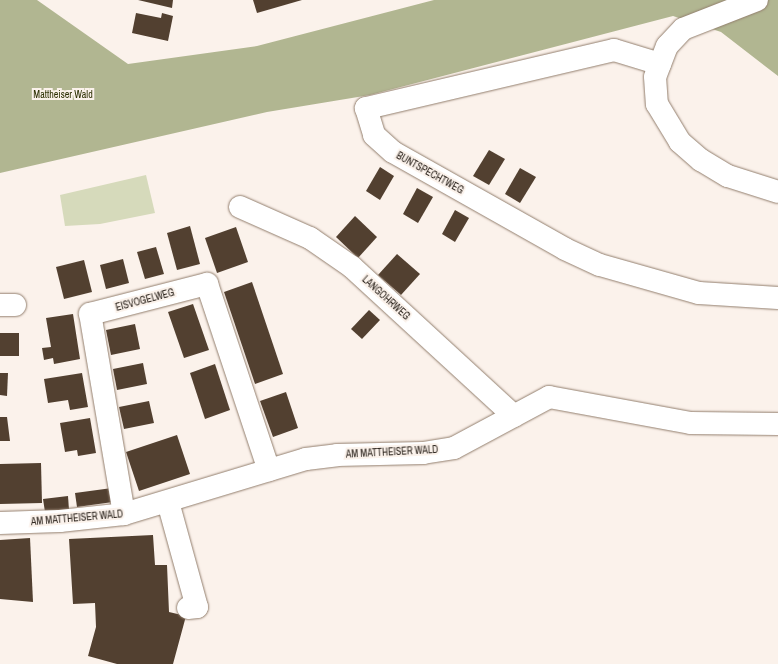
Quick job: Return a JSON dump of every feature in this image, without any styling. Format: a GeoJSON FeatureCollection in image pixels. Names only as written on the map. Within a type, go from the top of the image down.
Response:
{"type":"FeatureCollection","features":[{"type":"Feature","properties":{"kind":"street"},"geometry":{"type":"LineString","coordinates":[[757,0],[683,29],[667,46],[655,77],[657,104],[680,142],[701,160],[728,176],[778,192]]}},
{"type":"Feature","properties":{"kind":"street","name":"BUNTSPECHTWEG"},"geometry":{"type":"LineString","coordinates":[[660,64],[614,50],[366,108],[374,135],[392,152],[565,249],[600,265],[699,293],[778,298]]}},
{"type":"Feature","properties":{"kind":"street","name":"LANGOHRWEG"},"geometry":{"type":"LineString","coordinates":[[240,207],[310,238],[352,268],[514,416]]}},
{"type":"Feature","properties":{"kind":"street","name":"EISVOGELWEG"},"geometry":{"type":"LineString","coordinates":[[124,514],[90,314],[206,284],[269,470]]}},
{"type":"Feature","properties":{"kind":"street","name":"AM MATTHEISER WALD"},"geometry":{"type":"LineString","coordinates":[[0,523],[60,521],[124,514],[168,502],[306,459],[337,455],[423,453],[454,448],[549,397],[691,423],[778,424]]}},
{"type":"Feature","properties":{"kind":"street"},"geometry":{"type":"LineString","coordinates":[[168,502],[197,607],[188,608]]}},
{"type":"Feature","properties":{"kind":"green space","name":"Mattheiser Wald"},"geometry":{"type":"Polygon","coordinates":[[[0,0],[37,0],[128,64],[257,46],[434,0],[778,0],[778,76],[721,32],[673,16],[370,95],[267,112],[0,173],[0,0]]]}},
{"type":"Feature","properties":{"kind":"green space"},"geometry":{"type":"Polygon","coordinates":[[[146,175],[155,213],[100,224],[65,226],[60,195],[146,175]]]}},
{"type":"Feature","properties":{"kind":"building"},"geometry":{"type":"Polygon","coordinates":[[[138,0],[173,0],[172,8],[138,0]]]}},
{"type":"Feature","properties":{"kind":"building"},"geometry":{"type":"Polygon","coordinates":[[[253,0],[302,0],[257,13],[253,0]]]}},
{"type":"Feature","properties":{"kind":"building"},"geometry":{"type":"Polygon","coordinates":[[[136,13],[161,18],[162,13],[173,16],[168,41],[132,33],[136,13]]]}},
{"type":"Feature","properties":{"kind":"building"},"geometry":{"type":"Polygon","coordinates":[[[489,150],[505,159],[489,185],[473,176],[489,150]]]}},
{"type":"Feature","properties":{"kind":"building"},"geometry":{"type":"Polygon","coordinates":[[[380,167],[394,176],[380,200],[366,191],[380,167]]]}},
{"type":"Feature","properties":{"kind":"building"},"geometry":{"type":"Polygon","coordinates":[[[520,168],[536,177],[520,203],[505,194],[520,168]]]}},
{"type":"Feature","properties":{"kind":"building"},"geometry":{"type":"Polygon","coordinates":[[[417,188],[433,197],[418,223],[403,214],[417,188]]]}},
{"type":"Feature","properties":{"kind":"building"},"geometry":{"type":"Polygon","coordinates":[[[455,210],[469,218],[455,242],[442,234],[455,210]]]}},
{"type":"Feature","properties":{"kind":"building"},"geometry":{"type":"Polygon","coordinates":[[[355,216],[377,237],[358,258],[336,237],[355,216]]]}},
{"type":"Feature","properties":{"kind":"building"},"geometry":{"type":"Polygon","coordinates":[[[190,226],[200,264],[177,270],[167,233],[190,226]]]}},
{"type":"Feature","properties":{"kind":"building"},"geometry":{"type":"Polygon","coordinates":[[[236,227],[248,262],[217,273],[205,238],[236,227]]]}},
{"type":"Feature","properties":{"kind":"building"},"geometry":{"type":"Polygon","coordinates":[[[156,247],[164,274],[145,279],[137,252],[156,247]]]}},
{"type":"Feature","properties":{"kind":"building"},"geometry":{"type":"Polygon","coordinates":[[[397,254],[420,274],[401,295],[378,275],[397,254]]]}},
{"type":"Feature","properties":{"kind":"building"},"geometry":{"type":"Polygon","coordinates":[[[123,259],[129,283],[106,289],[100,265],[123,259]]]}},
{"type":"Feature","properties":{"kind":"building"},"geometry":{"type":"Polygon","coordinates":[[[84,260],[92,292],[64,299],[56,267],[84,260]]]}},
{"type":"Feature","properties":{"kind":"building"},"geometry":{"type":"Polygon","coordinates":[[[252,282],[283,374],[255,384],[224,292],[252,282]]]}},
{"type":"Feature","properties":{"kind":"building"},"geometry":{"type":"Polygon","coordinates":[[[193,304],[209,350],[184,358],[168,312],[193,304]]]}},
{"type":"Feature","properties":{"kind":"building"},"geometry":{"type":"Polygon","coordinates":[[[369,310],[380,320],[362,339],[351,329],[369,310]]]}},
{"type":"Feature","properties":{"kind":"building"},"geometry":{"type":"Polygon","coordinates":[[[73,314],[80,359],[54,364],[53,358],[44,360],[42,348],[51,347],[46,318],[73,314]]]}},
{"type":"Feature","properties":{"kind":"building"},"geometry":{"type":"Polygon","coordinates":[[[135,324],[140,349],[111,355],[106,330],[135,324]]]}},
{"type":"Feature","properties":{"kind":"building"},"geometry":{"type":"Polygon","coordinates":[[[0,333],[19,333],[19,356],[0,356],[0,333]]]}},
{"type":"Feature","properties":{"kind":"building"},"geometry":{"type":"Polygon","coordinates":[[[143,363],[147,384],[117,390],[113,369],[143,363]]]}},
{"type":"Feature","properties":{"kind":"building"},"geometry":{"type":"Polygon","coordinates":[[[215,364],[230,410],[205,419],[190,373],[215,364]]]}},
{"type":"Feature","properties":{"kind":"building"},"geometry":{"type":"Polygon","coordinates":[[[0,373],[8,373],[7,396],[0,395],[0,373]]]}},
{"type":"Feature","properties":{"kind":"building"},"geometry":{"type":"Polygon","coordinates":[[[82,373],[88,407],[70,410],[68,400],[48,403],[44,379],[82,373]]]}},
{"type":"Feature","properties":{"kind":"building"},"geometry":{"type":"Polygon","coordinates":[[[286,392],[298,428],[273,437],[260,401],[286,392]]]}},
{"type":"Feature","properties":{"kind":"building"},"geometry":{"type":"Polygon","coordinates":[[[149,401],[154,423],[124,429],[119,407],[149,401]]]}},
{"type":"Feature","properties":{"kind":"building"},"geometry":{"type":"Polygon","coordinates":[[[0,417],[7,417],[10,441],[0,441],[0,417]]]}},
{"type":"Feature","properties":{"kind":"building"},"geometry":{"type":"Polygon","coordinates":[[[90,418],[96,453],[78,456],[77,450],[65,452],[60,423],[90,418]]]}},
{"type":"Feature","properties":{"kind":"building"},"geometry":{"type":"Polygon","coordinates":[[[177,435],[190,474],[139,491],[126,452],[177,435]]]}},
{"type":"Feature","properties":{"kind":"building"},"geometry":{"type":"Polygon","coordinates":[[[41,463],[42,503],[0,504],[0,464],[41,463]]]}},
{"type":"Feature","properties":{"kind":"building"},"geometry":{"type":"Polygon","coordinates":[[[112,488],[113,502],[77,507],[75,493],[112,488]]]}},
{"type":"Feature","properties":{"kind":"building"},"geometry":{"type":"Polygon","coordinates":[[[68,496],[69,510],[45,512],[43,499],[68,496]]]}},
{"type":"Feature","properties":{"kind":"building"},"geometry":{"type":"Polygon","coordinates":[[[153,535],[155,565],[167,565],[169,612],[186,616],[173,664],[117,664],[88,656],[96,627],[95,603],[73,604],[69,539],[153,535]]]}},
{"type":"Feature","properties":{"kind":"building"},"geometry":{"type":"Polygon","coordinates":[[[30,538],[33,602],[0,599],[0,540],[30,538]]]}}]}
